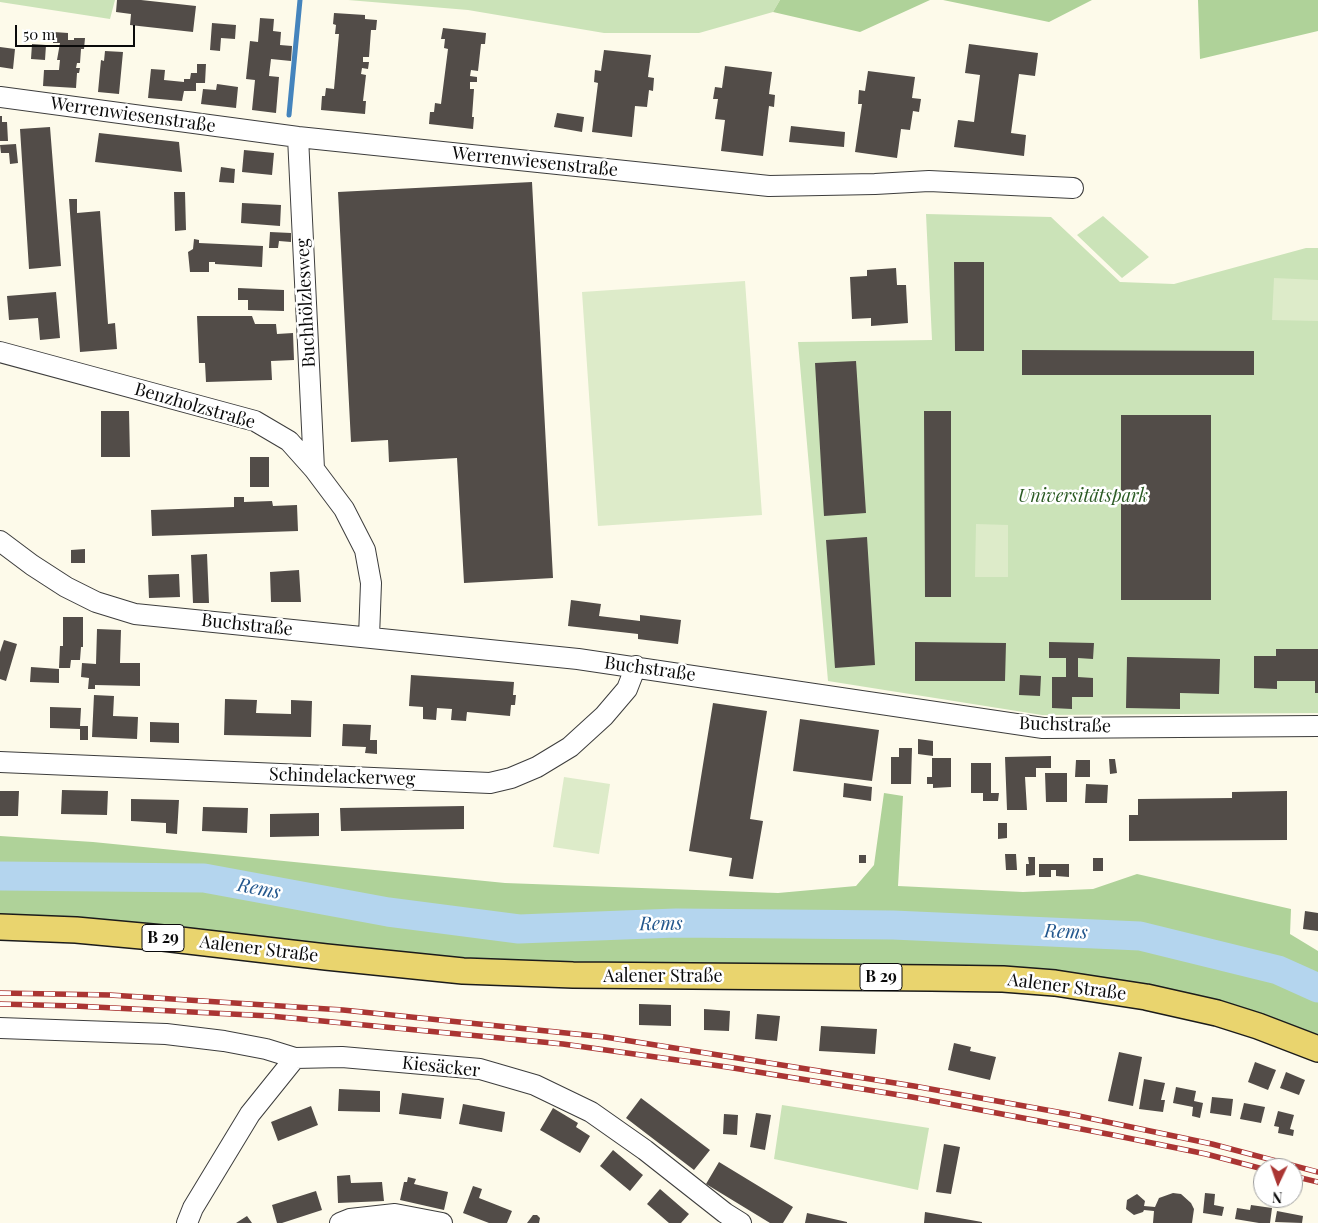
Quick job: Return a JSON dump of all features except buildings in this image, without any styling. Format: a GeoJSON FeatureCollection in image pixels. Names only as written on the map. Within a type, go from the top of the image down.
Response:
{"type":"FeatureCollection","features":[{"type":"Feature","properties":{"kind":"main road","name":"Aalener Straße"},"geometry":{"type":"LineString","coordinates":[[0,927],[76,930],[163,938],[463,971],[573,975],[930,978],[1055,983],[1130,994],[1217,1013],[1258,1026],[1318,1049]]}},
{"type":"Feature","properties":{"kind":"street","name":"Werrenwiesenstraße"},"geometry":{"type":"LineString","coordinates":[[0,97],[298,137],[769,186],[929,181],[1073,188]]}},
{"type":"Feature","properties":{"kind":"street","name":"Buchhölzlesweg"},"geometry":{"type":"LineString","coordinates":[[298,137],[314,469]]}},
{"type":"Feature","properties":{"kind":"street","name":"Benzholzstraße"},"geometry":{"type":"LineString","coordinates":[[0,352],[255,421],[289,441],[314,469],[344,509],[365,550],[371,583],[369,637]]}},
{"type":"Feature","properties":{"kind":"street","name":"Buchstraße"},"geometry":{"type":"LineString","coordinates":[[0,540],[32,565],[66,587],[96,602],[135,614],[560,656],[1043,728],[1318,726]]}},
{"type":"Feature","properties":{"kind":"street","name":"Schindelackerweg"},"geometry":{"type":"LineString","coordinates":[[0,762],[490,783],[511,778],[537,767],[570,747],[604,716],[627,689],[636,666]]}},
{"type":"Feature","properties":{"kind":"street","name":"Kiesäcker"},"geometry":{"type":"LineString","coordinates":[[0,1028],[166,1034],[224,1041],[266,1049],[295,1058],[342,1057],[480,1069],[535,1085],[591,1112],[645,1150],[725,1214],[742,1223]]}},
{"type":"Feature","properties":{"kind":"street"},"geometry":{"type":"LineString","coordinates":[[187,1223],[193,1208],[250,1114],[295,1058]]}},
{"type":"Feature","properties":{"kind":"street"},"geometry":{"type":"LineString","coordinates":[[340,1223],[395,1214],[442,1223]]}},
{"type":"Feature","properties":{"kind":"green space"},"geometry":{"type":"Polygon","coordinates":[[[0,0],[115,0],[110,19],[0,2],[0,0]]]}},
{"type":"Feature","properties":{"kind":"green space"},"geometry":{"type":"Polygon","coordinates":[[[348,0],[780,0],[773,12],[699,33],[604,33],[468,10],[348,0]]]}},
{"type":"Feature","properties":{"kind":"green space"},"geometry":{"type":"Polygon","coordinates":[[[780,0],[930,0],[860,32],[773,12],[780,0]]]}},
{"type":"Feature","properties":{"kind":"green space"},"geometry":{"type":"Polygon","coordinates":[[[943,0],[1092,0],[1049,22],[943,0]]]}},
{"type":"Feature","properties":{"kind":"green space"},"geometry":{"type":"Polygon","coordinates":[[[1198,0],[1318,0],[1318,31],[1200,59],[1198,0]]]}},
{"type":"Feature","properties":{"kind":"green space","name":"Universitätspark"},"geometry":{"type":"Polygon","coordinates":[[[926,214],[1051,217],[1120,282],[1174,284],[1306,248],[1318,248],[1318,713],[1042,715],[828,681],[798,342],[932,340],[926,214]]]}},
{"type":"Feature","properties":{"kind":"green space"},"geometry":{"type":"Polygon","coordinates":[[[1103,216],[1149,257],[1122,278],[1077,235],[1103,216]]]}},
{"type":"Feature","properties":{"kind":"green space"},"geometry":{"type":"Polygon","coordinates":[[[1274,278],[1318,280],[1318,321],[1272,320],[1274,278]]]}},
{"type":"Feature","properties":{"kind":"green space"},"geometry":{"type":"Polygon","coordinates":[[[745,281],[762,515],[598,526],[582,292],[745,281]]]}},
{"type":"Feature","properties":{"kind":"green space"},"geometry":{"type":"Polygon","coordinates":[[[976,524],[1008,525],[1008,577],[975,577],[976,524]]]}},
{"type":"Feature","properties":{"kind":"green space"},"geometry":{"type":"Polygon","coordinates":[[[564,777],[610,784],[599,854],[553,847],[564,777]]]}},
{"type":"Feature","properties":{"kind":"green space"},"geometry":{"type":"Polygon","coordinates":[[[884,793],[903,796],[898,886],[1023,892],[1093,889],[1137,874],[1291,909],[1290,934],[1318,951],[1318,1038],[1127,983],[563,968],[330,946],[172,926],[0,917],[0,836],[93,842],[505,883],[778,893],[856,886],[874,865],[884,793]]]}},
{"type":"Feature","properties":{"kind":"green space"},"geometry":{"type":"Polygon","coordinates":[[[782,1105],[929,1128],[918,1190],[774,1159],[782,1105]]]}},
{"type":"Feature","properties":{"kind":"waterway"},"geometry":{"type":"LineString","coordinates":[[289,115],[300,0]]}},
{"type":"Feature","properties":{"kind":"waterway","name":"Rems"},"geometry":{"type":"LineString","coordinates":[[0,876],[204,878],[388,912],[519,929],[676,923],[893,925],[1140,936],[1278,970],[1318,988]]}},
{"type":"Feature","properties":{"kind":"railway"},"geometry":{"type":"LineString","coordinates":[[0,993],[110,995],[343,1010],[605,1037],[914,1086],[1074,1115],[1212,1144],[1318,1172]]}},
{"type":"Feature","properties":{"kind":"railway"},"geometry":{"type":"LineString","coordinates":[[0,1004],[270,1016],[563,1044],[727,1067],[912,1097],[1113,1135],[1206,1154],[1253,1166]]}},
{"type":"Feature","properties":{"kind":"railway"},"geometry":{"type":"LineString","coordinates":[[1303,1178],[1318,1182]]}}]}
